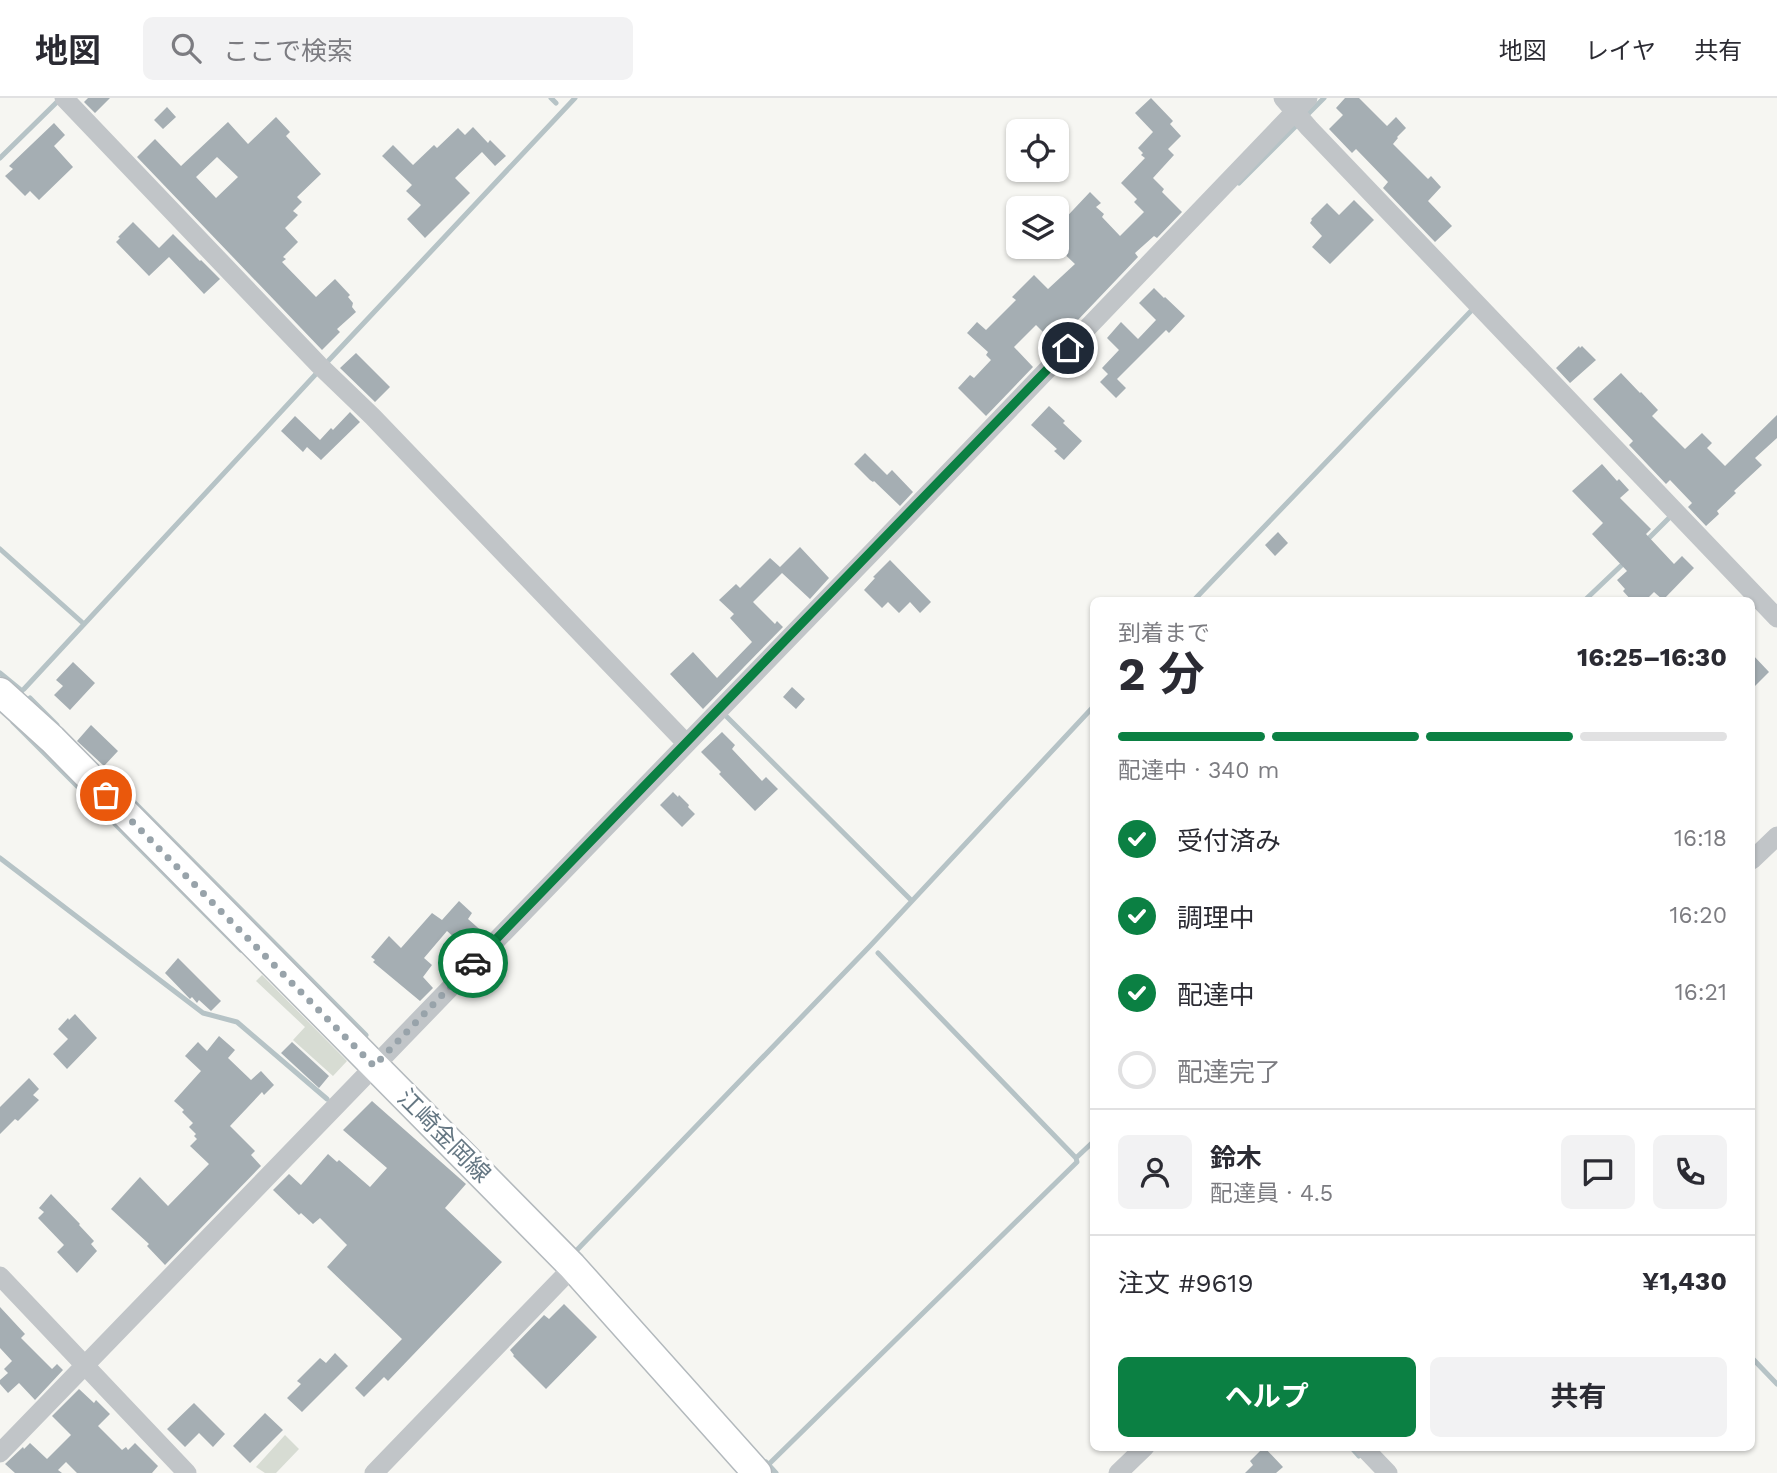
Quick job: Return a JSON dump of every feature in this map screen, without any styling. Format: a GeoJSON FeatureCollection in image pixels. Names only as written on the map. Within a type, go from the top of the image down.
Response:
{"type":"FeatureCollection","features":[{"type":"Feature","properties":{"kind":"main road","name":"江崎金岡線"},"geometry":{"type":"LineString","coordinates":[[0,692],[52,739],[573,1267],[757,1473]]}},
{"type":"Feature","properties":{"kind":"street"},"geometry":{"type":"LineString","coordinates":[[64,98],[686,743]]}},
{"type":"Feature","properties":{"kind":"street"},"geometry":{"type":"LineString","coordinates":[[0,1453],[889,534],[1295,102],[1777,618]]}},
{"type":"Feature","properties":{"kind":"street"},"geometry":{"type":"LineString","coordinates":[[1755,857],[1777,836]]}},
{"type":"Feature","properties":{"kind":"street"},"geometry":{"type":"LineString","coordinates":[[374,1473],[573,1267]]}},
{"type":"Feature","properties":{"kind":"street"},"geometry":{"type":"LineString","coordinates":[[0,1276],[187,1473]]}},
{"type":"Feature","properties":{"kind":"street"},"geometry":{"type":"LineString","coordinates":[[1118,1473],[1140,1451]]}},
{"type":"Feature","properties":{"kind":"street"},"geometry":{"type":"LineString","coordinates":[[1367,1451],[1388,1473]]}},
{"type":"Feature","properties":{"kind":"shaded area"},"geometry":{"type":"Polygon","coordinates":[[[262,975],[347,1061],[333,1076],[293,1040],[305,1027],[256,981],[262,975]]]}},
{"type":"Feature","properties":{"kind":"shaded area"},"geometry":{"type":"Polygon","coordinates":[[[285,1435],[299,1449],[276,1473],[265,1473],[256,1467],[285,1435]]]}},
{"type":"Feature","properties":{"kind":"building"},"geometry":{"type":"Polygon","coordinates":[[[88,98],[110,98],[95,113],[84,102],[88,98]]]}},
{"type":"Feature","properties":{"kind":"building"},"geometry":{"type":"Polygon","coordinates":[[[1151,98],[1173,121],[1170,124],[1181,136],[1168,149],[1174,155],[1153,178],[1164,189],[1162,192],[1182,212],[1157,238],[1154,236],[1135,253],[1138,257],[1055,344],[1036,325],[1014,347],[1033,367],[986,416],[958,388],[970,375],[974,378],[991,360],[986,355],[988,352],[967,333],[977,322],[986,330],[1016,300],[1012,297],[1034,275],[1048,289],[1075,264],[1069,258],[1069,214],[1090,192],[1101,203],[1096,207],[1104,214],[1102,217],[1120,236],[1144,212],[1134,202],[1137,199],[1121,183],[1145,158],[1138,148],[1153,132],[1135,113],[1151,98]]]}},
{"type":"Feature","properties":{"kind":"building"},"geometry":{"type":"Polygon","coordinates":[[[1345,98],[1359,98],[1387,126],[1396,117],[1406,128],[1393,144],[1428,179],[1431,176],[1441,187],[1428,201],[1452,226],[1435,242],[1383,188],[1388,182],[1356,149],[1352,153],[1329,129],[1343,115],[1336,108],[1345,98]]]}},
{"type":"Feature","properties":{"kind":"building"},"geometry":{"type":"Polygon","coordinates":[[[167,107],[176,117],[163,129],[154,120],[167,107]]]}},
{"type":"Feature","properties":{"kind":"building"},"geometry":{"type":"Polygon","coordinates":[[[276,117],[290,132],[286,136],[321,174],[297,197],[302,202],[293,211],[298,215],[285,228],[298,242],[283,257],[286,259],[282,262],[316,297],[335,279],[350,295],[348,297],[356,312],[337,329],[340,332],[322,350],[137,157],[155,139],[181,166],[228,122],[248,144],[276,117]],[[217,157],[196,177],[216,198],[238,177],[217,157]]]}},
{"type":"Feature","properties":{"kind":"building"},"geometry":{"type":"Polygon","coordinates":[[[54,123],[65,135],[54,146],[73,167],[39,200],[30,191],[25,196],[5,176],[13,169],[9,166],[54,123]]]}},
{"type":"Feature","properties":{"kind":"building"},"geometry":{"type":"Polygon","coordinates":[[[473,127],[488,143],[490,140],[506,156],[495,166],[482,152],[455,178],[470,193],[425,238],[407,219],[421,205],[406,191],[412,185],[382,156],[393,145],[413,165],[434,145],[437,148],[458,128],[465,135],[473,127]]]}},
{"type":"Feature","properties":{"kind":"building"},"geometry":{"type":"Polygon","coordinates":[[[1354,200],[1374,220],[1330,264],[1312,247],[1322,236],[1310,223],[1311,219],[1327,203],[1339,215],[1354,200]]]}},
{"type":"Feature","properties":{"kind":"building"},"geometry":{"type":"Polygon","coordinates":[[[133,222],[159,248],[173,234],[220,279],[204,294],[169,257],[149,276],[116,242],[133,222]]]}},
{"type":"Feature","properties":{"kind":"building"},"geometry":{"type":"Polygon","coordinates":[[[1154,288],[1185,316],[1169,333],[1166,330],[1117,379],[1126,388],[1116,398],[1100,382],[1108,374],[1102,368],[1119,350],[1107,338],[1121,322],[1138,339],[1156,320],[1139,303],[1154,288]]]}},
{"type":"Feature","properties":{"kind":"building"},"geometry":{"type":"Polygon","coordinates":[[[1579,346],[1596,360],[1570,383],[1556,368],[1579,346]]]}},
{"type":"Feature","properties":{"kind":"building"},"geometry":{"type":"Polygon","coordinates":[[[356,353],[390,387],[375,402],[340,368],[356,353]]]}},
{"type":"Feature","properties":{"kind":"building"},"geometry":{"type":"Polygon","coordinates":[[[1621,373],[1658,410],[1652,416],[1685,449],[1702,433],[1712,443],[1707,448],[1725,466],[1777,415],[1777,438],[1755,458],[1762,465],[1734,491],[1736,493],[1706,526],[1688,507],[1692,503],[1670,480],[1666,484],[1629,445],[1633,441],[1593,399],[1621,373]]]}},
{"type":"Feature","properties":{"kind":"building"},"geometry":{"type":"Polygon","coordinates":[[[1049,406],[1082,441],[1064,460],[1054,451],[1057,449],[1031,425],[1049,406]]]}},
{"type":"Feature","properties":{"kind":"building"},"geometry":{"type":"Polygon","coordinates":[[[350,412],[360,422],[321,460],[307,447],[303,452],[281,431],[295,416],[320,440],[350,412]]]}},
{"type":"Feature","properties":{"kind":"building"},"geometry":{"type":"Polygon","coordinates":[[[865,453],[887,475],[892,470],[913,492],[900,506],[854,464],[865,453]]]}},
{"type":"Feature","properties":{"kind":"building"},"geometry":{"type":"Polygon","coordinates":[[[1602,464],[1629,490],[1620,498],[1651,529],[1646,534],[1674,564],[1682,556],[1694,568],[1666,597],[1660,597],[1654,592],[1649,597],[1628,597],[1617,580],[1627,571],[1592,534],[1603,523],[1572,491],[1602,464]]]}},
{"type":"Feature","properties":{"kind":"building"},"geometry":{"type":"Polygon","coordinates":[[[1278,532],[1288,543],[1275,556],[1265,545],[1278,532]]]}},
{"type":"Feature","properties":{"kind":"building"},"geometry":{"type":"Polygon","coordinates":[[[800,547],[829,578],[810,599],[782,573],[753,602],[775,624],[777,621],[783,627],[703,709],[670,674],[693,652],[717,678],[752,642],[730,618],[734,614],[719,600],[736,584],[740,588],[770,558],[780,567],[800,547]]]}},
{"type":"Feature","properties":{"kind":"building"},"geometry":{"type":"Polygon","coordinates":[[[890,560],[931,602],[920,613],[910,602],[899,613],[888,602],[882,608],[864,590],[890,560]]]}},
{"type":"Feature","properties":{"kind":"building"},"geometry":{"type":"Polygon","coordinates":[[[1755,657],[1769,672],[1755,686],[1755,657]]]}},
{"type":"Feature","properties":{"kind":"building"},"geometry":{"type":"Polygon","coordinates":[[[73,662],[95,683],[70,710],[54,695],[63,686],[56,680],[73,662]]]}},
{"type":"Feature","properties":{"kind":"building"},"geometry":{"type":"Polygon","coordinates":[[[792,687],[805,699],[796,709],[783,697],[792,687]]]}},
{"type":"Feature","properties":{"kind":"building"},"geometry":{"type":"Polygon","coordinates":[[[91,725],[118,751],[104,766],[77,741],[91,725]]]}},
{"type":"Feature","properties":{"kind":"building"},"geometry":{"type":"Polygon","coordinates":[[[722,732],[735,745],[732,749],[762,781],[766,777],[778,789],[755,811],[701,752],[722,732]]]}},
{"type":"Feature","properties":{"kind":"building"},"geometry":{"type":"Polygon","coordinates":[[[673,792],[689,805],[695,814],[682,827],[660,805],[673,792]]]}},
{"type":"Feature","properties":{"kind":"building"},"geometry":{"type":"Polygon","coordinates":[[[459,901],[472,913],[468,919],[485,934],[469,951],[447,931],[424,958],[432,965],[423,977],[433,988],[420,1001],[373,962],[375,960],[371,957],[389,936],[401,948],[432,913],[442,920],[459,901]]]}},
{"type":"Feature","properties":{"kind":"building"},"geometry":{"type":"Polygon","coordinates":[[[178,958],[221,1001],[211,1011],[199,1000],[197,1003],[192,997],[190,999],[165,973],[178,958]]]}},
{"type":"Feature","properties":{"kind":"building"},"geometry":{"type":"Polygon","coordinates":[[[75,1014],[97,1038],[67,1069],[53,1054],[68,1039],[58,1029],[75,1014]]]}},
{"type":"Feature","properties":{"kind":"building"},"geometry":{"type":"Polygon","coordinates":[[[219,1036],[235,1050],[228,1058],[251,1080],[261,1071],[274,1085],[264,1095],[262,1092],[230,1126],[255,1151],[251,1155],[261,1166],[165,1265],[147,1246],[149,1244],[111,1209],[140,1177],[168,1206],[209,1164],[190,1146],[197,1139],[189,1127],[193,1123],[174,1101],[201,1071],[185,1056],[198,1042],[207,1051],[219,1036]]]}},
{"type":"Feature","properties":{"kind":"building"},"geometry":{"type":"Polygon","coordinates":[[[292,1042],[329,1076],[319,1088],[281,1053],[292,1042]]]}},
{"type":"Feature","properties":{"kind":"building"},"geometry":{"type":"Polygon","coordinates":[[[29,1078],[39,1089],[33,1095],[39,1100],[0,1134],[0,1107],[29,1078]]]}},
{"type":"Feature","properties":{"kind":"building"},"geometry":{"type":"Polygon","coordinates":[[[372,1101],[466,1184],[445,1208],[502,1262],[388,1381],[384,1377],[364,1397],[355,1388],[402,1339],[327,1267],[347,1245],[320,1218],[313,1224],[301,1213],[299,1215],[273,1190],[289,1174],[301,1185],[328,1154],[370,1187],[387,1168],[343,1130],[372,1101]]]}},
{"type":"Feature","properties":{"kind":"building"},"geometry":{"type":"Polygon","coordinates":[[[51,1194],[94,1241],[91,1244],[97,1251],[77,1273],[57,1252],[64,1245],[38,1218],[44,1212],[39,1208],[51,1194]]]}},
{"type":"Feature","properties":{"kind":"building"},"geometry":{"type":"Polygon","coordinates":[[[564,1304],[597,1337],[546,1389],[510,1350],[544,1315],[549,1319],[564,1304]]]}},
{"type":"Feature","properties":{"kind":"building"},"geometry":{"type":"Polygon","coordinates":[[[0,1307],[25,1334],[21,1338],[52,1369],[57,1364],[63,1370],[35,1400],[19,1383],[8,1393],[0,1384],[0,1380],[8,1373],[4,1369],[12,1361],[0,1348],[0,1307]]]}},
{"type":"Feature","properties":{"kind":"building"},"geometry":{"type":"Polygon","coordinates":[[[335,1353],[348,1366],[302,1412],[287,1398],[301,1384],[297,1381],[320,1358],[326,1363],[335,1353]]]}},
{"type":"Feature","properties":{"kind":"building"},"geometry":{"type":"Polygon","coordinates":[[[79,1389],[94,1403],[96,1400],[110,1414],[98,1426],[122,1450],[126,1447],[128,1450],[135,1443],[158,1466],[152,1473],[77,1473],[66,1462],[58,1470],[62,1473],[15,1473],[5,1464],[30,1443],[47,1459],[71,1435],[52,1416],[79,1389]]]}},
{"type":"Feature","properties":{"kind":"building"},"geometry":{"type":"Polygon","coordinates":[[[194,1403],[225,1434],[213,1447],[199,1433],[185,1447],[167,1429],[194,1403]]]}},
{"type":"Feature","properties":{"kind":"building"},"geometry":{"type":"Polygon","coordinates":[[[265,1413],[283,1430],[250,1463],[233,1446],[265,1413]]]}},
{"type":"Feature","properties":{"kind":"building"},"geometry":{"type":"Polygon","coordinates":[[[1260,1451],[1268,1451],[1283,1467],[1276,1473],[1245,1473],[1253,1465],[1250,1461],[1260,1451]]]}},
{"type":"Feature","properties":{"kind":"waterway"},"geometry":{"type":"LineString","coordinates":[[551,98],[556,103]]}},
{"type":"Feature","properties":{"kind":"waterway"},"geometry":{"type":"LineString","coordinates":[[24,689],[575,98]]}},
{"type":"Feature","properties":{"kind":"waterway"},"geometry":{"type":"LineString","coordinates":[[1309,113],[1324,98]]}},
{"type":"Feature","properties":{"kind":"waterway"},"geometry":{"type":"LineString","coordinates":[[0,158],[57,102]]}},
{"type":"Feature","properties":{"kind":"waterway"},"geometry":{"type":"LineString","coordinates":[[1239,183],[1296,126]]}},
{"type":"Feature","properties":{"kind":"waterway"},"geometry":{"type":"LineString","coordinates":[[1197,597],[1471,311]]}},
{"type":"Feature","properties":{"kind":"waterway"},"geometry":{"type":"LineString","coordinates":[[1645,542],[1670,517]]}},
{"type":"Feature","properties":{"kind":"waterway"},"geometry":{"type":"LineString","coordinates":[[0,549],[84,624]]}},
{"type":"Feature","properties":{"kind":"waterway"},"geometry":{"type":"LineString","coordinates":[[1588,597],[1626,561]]}},
{"type":"Feature","properties":{"kind":"waterway"},"geometry":{"type":"LineString","coordinates":[[0,673],[22,691]]}},
{"type":"Feature","properties":{"kind":"waterway"},"geometry":{"type":"LineString","coordinates":[[30,698],[57,725]]}},
{"type":"Feature","properties":{"kind":"waterway"},"geometry":{"type":"LineString","coordinates":[[576,1251],[870,946],[1090,710]]}},
{"type":"Feature","properties":{"kind":"waterway"},"geometry":{"type":"LineString","coordinates":[[724,714],[912,901]]}},
{"type":"Feature","properties":{"kind":"waterway"},"geometry":{"type":"LineString","coordinates":[[13,722],[241,950]]}},
{"type":"Feature","properties":{"kind":"waterway"},"geometry":{"type":"LineString","coordinates":[[131,799],[366,1035]]}},
{"type":"Feature","properties":{"kind":"waterway"},"geometry":{"type":"LineString","coordinates":[[0,858],[203,1013],[237,1022],[327,1099]]}},
{"type":"Feature","properties":{"kind":"waterway"},"geometry":{"type":"LineString","coordinates":[[768,1465],[1077,1162],[878,953]]}},
{"type":"Feature","properties":{"kind":"waterway"},"geometry":{"type":"LineString","coordinates":[[1076,1158],[1090,1145]]}},
{"type":"Feature","properties":{"kind":"waterway"},"geometry":{"type":"LineString","coordinates":[[1755,1361],[1777,1384]]}},
{"type":"Feature","properties":{"kind":"waterway"},"geometry":{"type":"LineString","coordinates":[[1355,1451],[1359,1456]]}},
{"type":"Feature","properties":{"kind":"waterway"},"geometry":{"type":"LineString","coordinates":[[766,1462],[776,1473]]}},
{"type":"Feature","properties":{"kind":"way so far"},"geometry":{"type":"LineString","coordinates":[[106,795],[374,1066],[473,963]]}},
{"type":"Feature","properties":{"kind":"route"},"geometry":{"type":"LineString","coordinates":[[473,963],[1068,348]]}}]}
